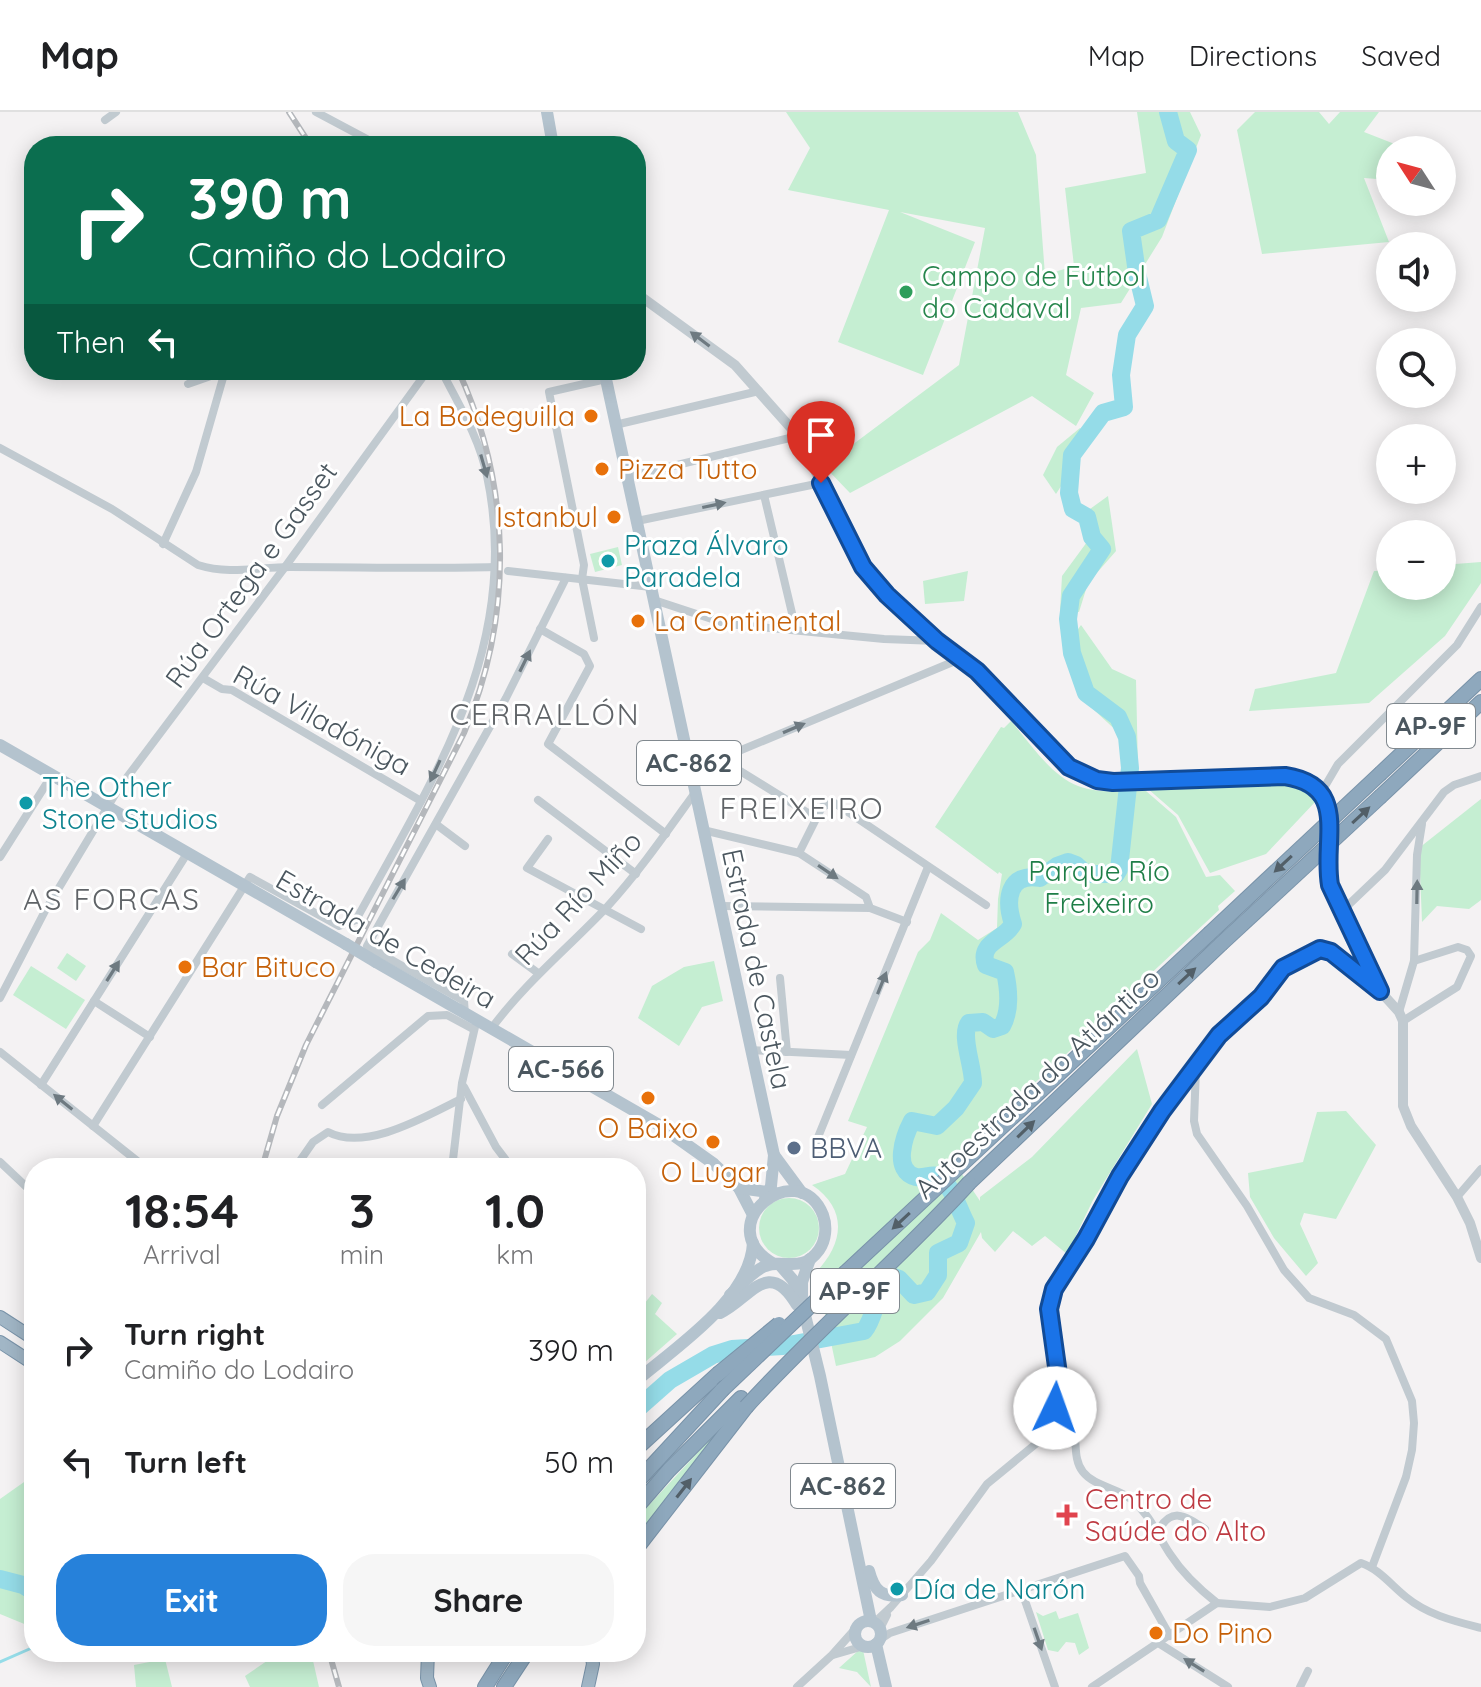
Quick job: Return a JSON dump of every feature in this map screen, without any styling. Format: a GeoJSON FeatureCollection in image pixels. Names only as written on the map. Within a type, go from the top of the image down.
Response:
{"type":"FeatureCollection","features":[{"type":"Feature","properties":{"kind":"highway","name":"Autoestrada do Atlántico"},"geometry":{"type":"LineString","coordinates":[[646,1472],[722,1390],[1481,676]]}},
{"type":"Feature","properties":{"kind":"highway","name":"Autoestrada do Atlántico"},"geometry":{"type":"LineString","coordinates":[[646,1496],[669,1470],[744,1403],[969,1183],[1481,702]]}},
{"type":"Feature","properties":{"kind":"highway"},"geometry":{"type":"LineString","coordinates":[[646,1440],[718,1374],[846,1272]]}},
{"type":"Feature","properties":{"kind":"highway"},"geometry":{"type":"LineString","coordinates":[[0,1317],[24,1333]]}},
{"type":"Feature","properties":{"kind":"highway"},"geometry":{"type":"LineString","coordinates":[[0,1342],[24,1358]]}},
{"type":"Feature","properties":{"kind":"highway"},"geometry":{"type":"LineString","coordinates":[[646,1535],[744,1403]]}},
{"type":"Feature","properties":{"kind":"highway"},"geometry":{"type":"LineString","coordinates":[[428,1662],[430,1687]]}},
{"type":"Feature","properties":{"kind":"highway"},"geometry":{"type":"LineString","coordinates":[[485,1687],[501,1662]]}},
{"type":"Feature","properties":{"kind":"highway"},"geometry":{"type":"LineString","coordinates":[[504,1687],[520,1662]]}},
{"type":"Feature","properties":{"kind":"highway"},"geometry":{"type":"LineString","coordinates":[[588,1687],[593,1662]]}},
{"type":"Feature","properties":{"kind":"main road"},"geometry":{"type":"LineString","coordinates":[[547,112],[551,136]]}},
{"type":"Feature","properties":{"kind":"main road","name":"Estrada de Castela"},"geometry":{"type":"LineString","coordinates":[[606,380],[774,1155]]}},
{"type":"Feature","properties":{"kind":"main road","name":"Estrada de Cedeira"},"geometry":{"type":"LineString","coordinates":[[0,745],[346,944],[465,1014],[476,1025],[491,1029],[659,1125],[714,1164],[739,1188]]}},
{"type":"Feature","properties":{"kind":"main road","name":"AC-862"},"geometry":{"type":"LineString","coordinates":[[753,1215],[766,1193],[774,1155]]}},
{"type":"Feature","properties":{"kind":"main road","name":"AC-862"},"geometry":{"type":"LineString","coordinates":[[774,1155],[790,1181],[812,1199],[824,1218],[824,1241],[810,1259],[802,1282],[802,1303]]}},
{"type":"Feature","properties":{"kind":"main road"},"geometry":{"type":"LineString","coordinates":[[739,1188],[766,1193],[802,1193]]}},
{"type":"Feature","properties":{"kind":"main road","name":"AC-566"},"geometry":{"type":"LineString","coordinates":[[739,1188],[753,1215]]}},
{"type":"Feature","properties":{"kind":"main road"},"geometry":{"type":"LineString","coordinates":[[646,1372],[713,1315],[747,1272],[752,1258],[753,1215]]}},
{"type":"Feature","properties":{"kind":"main road","name":"AC-862"},"geometry":{"type":"LineString","coordinates":[[753,1243],[758,1251],[793,1280],[802,1303],[886,1687]]}},
{"type":"Feature","properties":{"kind":"main road"},"geometry":{"type":"LineString","coordinates":[[730,1295],[761,1268],[801,1264],[810,1259]]}},
{"type":"Feature","properties":{"kind":"main road"},"geometry":{"type":"LineString","coordinates":[[713,1315],[765,1282],[786,1289],[805,1317]]}},
{"type":"Feature","properties":{"kind":"main road"},"geometry":{"type":"LineString","coordinates":[[857,1552],[865,1558],[872,1585],[878,1592],[889,1596],[902,1595]]}},
{"type":"Feature","properties":{"kind":"main road"},"geometry":{"type":"LineString","coordinates":[[863,1622],[874,1634],[856,1639],[857,1627],[863,1622]]}},
{"type":"Feature","properties":{"kind":"street"},"geometry":{"type":"LineString","coordinates":[[105,120],[116,112]]}},
{"type":"Feature","properties":{"kind":"street"},"geometry":{"type":"LineString","coordinates":[[316,112],[361,136]]}},
{"type":"Feature","properties":{"kind":"street"},"geometry":{"type":"LineString","coordinates":[[646,300],[735,365],[759,391],[798,436],[863,567],[887,595],[937,641],[977,671],[1069,767],[1097,780],[1113,782],[1285,776],[1303,779],[1321,793],[1330,812],[1327,866],[1330,885],[1380,991]]}},
{"type":"Feature","properties":{"kind":"street"},"geometry":{"type":"LineString","coordinates":[[188,384],[200,380]]}},
{"type":"Feature","properties":{"kind":"street"},"geometry":{"type":"LineString","coordinates":[[163,544],[196,472],[223,380]]}},
{"type":"Feature","properties":{"kind":"street","name":"Rúa Ortega e Gasset"},"geometry":{"type":"LineString","coordinates":[[0,998],[45,911],[119,788],[421,380]]}},
{"type":"Feature","properties":{"kind":"street"},"geometry":{"type":"LineString","coordinates":[[93,1126],[250,877],[339,926],[356,920],[421,801],[471,693],[485,648],[494,597],[495,567],[487,475],[477,443],[446,380]]}},
{"type":"Feature","properties":{"kind":"street"},"geometry":{"type":"LineString","coordinates":[[586,380],[549,392],[584,565],[582,579],[594,638]]}},
{"type":"Feature","properties":{"kind":"street"},"geometry":{"type":"LineString","coordinates":[[615,425],[759,391]]}},
{"type":"Feature","properties":{"kind":"street"},"geometry":{"type":"LineString","coordinates":[[627,477],[798,436]]}},
{"type":"Feature","properties":{"kind":"street"},"geometry":{"type":"LineString","coordinates":[[0,448],[112,509],[163,544],[210,569],[234,572],[285,567],[495,567]]}},
{"type":"Feature","properties":{"kind":"street"},"geometry":{"type":"LineString","coordinates":[[637,521],[821,483]]}},
{"type":"Feature","properties":{"kind":"street"},"geometry":{"type":"LineString","coordinates":[[764,495],[796,630]]}},
{"type":"Feature","properties":{"kind":"street"},"geometry":{"type":"LineString","coordinates":[[508,571],[582,579],[653,594],[727,624],[937,641]]}},
{"type":"Feature","properties":{"kind":"street"},"geometry":{"type":"LineString","coordinates":[[465,1014],[464,1001],[367,946],[506,698],[566,578]]}},
{"type":"Feature","properties":{"kind":"street"},"geometry":{"type":"LineString","coordinates":[[1321,793],[1338,764],[1457,645],[1481,607]]}},
{"type":"Feature","properties":{"kind":"street"},"geometry":{"type":"LineString","coordinates":[[540,629],[584,654],[590,666],[548,744],[666,834]]}},
{"type":"Feature","properties":{"kind":"street"},"geometry":{"type":"LineString","coordinates":[[694,788],[734,753],[960,659]]}},
{"type":"Feature","properties":{"kind":"street","name":"Rúa Viladóniga"},"geometry":{"type":"LineString","coordinates":[[203,678],[222,689],[232,690],[421,801]]}},
{"type":"Feature","properties":{"kind":"street"},"geometry":{"type":"LineString","coordinates":[[724,761],[816,818]]}},
{"type":"Feature","properties":{"kind":"street"},"geometry":{"type":"LineString","coordinates":[[0,857],[52,775]]}},
{"type":"Feature","properties":{"kind":"street"},"geometry":{"type":"LineString","coordinates":[[1343,910],[1385,870],[1444,792],[1454,785],[1481,776]]}},
{"type":"Feature","properties":{"kind":"street","name":"Rúa Río Miño"},"geometry":{"type":"LineString","coordinates":[[491,1029],[538,973],[605,909],[636,874],[666,834],[694,788]]}},
{"type":"Feature","properties":{"kind":"street"},"geometry":{"type":"LineString","coordinates":[[538,800],[636,874]]}},
{"type":"Feature","properties":{"kind":"street"},"geometry":{"type":"LineString","coordinates":[[799,853],[822,807],[833,802],[986,905]]}},
{"type":"Feature","properties":{"kind":"street"},"geometry":{"type":"LineString","coordinates":[[1423,823],[1417,855],[1414,961],[1401,1016],[1403,1106],[1411,1126],[1457,1197],[1470,1223],[1481,1258]]}},
{"type":"Feature","properties":{"kind":"street"},"geometry":{"type":"LineString","coordinates":[[437,825],[465,846]]}},
{"type":"Feature","properties":{"kind":"street"},"geometry":{"type":"LineString","coordinates":[[703,830],[799,853],[866,897],[870,908]]}},
{"type":"Feature","properties":{"kind":"street"},"geometry":{"type":"LineString","coordinates":[[548,839],[527,868],[641,929]]}},
{"type":"Feature","properties":{"kind":"street"},"geometry":{"type":"LineString","coordinates":[[41,1085],[188,852]]}},
{"type":"Feature","properties":{"kind":"street"},"geometry":{"type":"LineString","coordinates":[[814,1147],[928,867]]}},
{"type":"Feature","properties":{"kind":"street"},"geometry":{"type":"LineString","coordinates":[[719,906],[870,908],[907,922]]}},
{"type":"Feature","properties":{"kind":"street"},"geometry":{"type":"LineString","coordinates":[[1401,1016],[1457,987],[1471,956],[1467,950],[1458,947],[1414,961]]}},
{"type":"Feature","properties":{"kind":"street"},"geometry":{"type":"LineString","coordinates":[[874,1634],[891,1607],[945,1543],[981,1491],[1043,1438],[1055,1408],[1058,1374],[1049,1309],[1054,1289],[1086,1239],[1124,1168],[1219,1035],[1261,997],[1283,968],[1320,949],[1331,952],[1380,991],[1401,1016]]}},
{"type":"Feature","properties":{"kind":"street"},"geometry":{"type":"LineString","coordinates":[[512,954],[538,973]]}},
{"type":"Feature","properties":{"kind":"street"},"geometry":{"type":"LineString","coordinates":[[780,978],[787,1052]]}},
{"type":"Feature","properties":{"kind":"street"},"geometry":{"type":"LineString","coordinates":[[94,1001],[150,1037]]}},
{"type":"Feature","properties":{"kind":"street"},"geometry":{"type":"LineString","coordinates":[[322,1105],[428,1016],[447,1015],[476,1025],[462,1083],[453,1158]]}},
{"type":"Feature","properties":{"kind":"street"},"geometry":{"type":"LineString","coordinates":[[750,1050],[851,1055]]}},
{"type":"Feature","properties":{"kind":"street"},"geometry":{"type":"LineString","coordinates":[[0,1052],[133,1158]]}},
{"type":"Feature","properties":{"kind":"street"},"geometry":{"type":"LineString","coordinates":[[1196,1066],[1194,1121],[1197,1134],[1247,1206],[1284,1270],[1309,1298],[1354,1315],[1386,1339],[1412,1401],[1412,1450],[1406,1477],[1372,1567]]}},
{"type":"Feature","properties":{"kind":"street"},"geometry":{"type":"LineString","coordinates":[[462,1083],[504,1158]]}},
{"type":"Feature","properties":{"kind":"street"},"geometry":{"type":"LineString","coordinates":[[302,1158],[313,1142],[328,1132],[342,1139],[371,1135],[410,1125],[461,1099]]}},
{"type":"Feature","properties":{"kind":"street"},"geometry":{"type":"LineString","coordinates":[[0,1162],[24,1185]]}},
{"type":"Feature","properties":{"kind":"street"},"geometry":{"type":"LineString","coordinates":[[1457,1197],[1481,1169]]}},
{"type":"Feature","properties":{"kind":"street"},"geometry":{"type":"LineString","coordinates":[[1470,1223],[1481,1230]]}},
{"type":"Feature","properties":{"kind":"street"},"geometry":{"type":"LineString","coordinates":[[1055,1408],[1070,1418],[1077,1433],[1077,1456],[1083,1472],[1126,1496],[1152,1519],[1169,1552],[1191,1582],[1217,1603],[1270,1607],[1305,1598],[1361,1563],[1372,1567],[1427,1612],[1481,1628]]}},
{"type":"Feature","properties":{"kind":"street"},"geometry":{"type":"LineString","coordinates":[[1158,1531],[1164,1521],[1173,1516],[1185,1516],[1205,1529]]}},
{"type":"Feature","properties":{"kind":"street"},"geometry":{"type":"LineString","coordinates":[[832,1655],[874,1634],[890,1633],[1022,1592],[1125,1556],[1170,1636]]}},
{"type":"Feature","properties":{"kind":"street"},"geometry":{"type":"LineString","coordinates":[[1022,1592],[1055,1687]]}},
{"type":"Feature","properties":{"kind":"street"},"geometry":{"type":"LineString","coordinates":[[1092,1687],[1217,1603]]}},
{"type":"Feature","properties":{"kind":"street"},"geometry":{"type":"LineString","coordinates":[[797,1687],[857,1627]]}},
{"type":"Feature","properties":{"kind":"street"},"geometry":{"type":"LineString","coordinates":[[1160,1644],[1228,1687]]}},
{"type":"Feature","properties":{"kind":"street"},"geometry":{"type":"LineString","coordinates":[[1300,1687],[1308,1671]]}},
{"type":"Feature","properties":{"kind":"street"},"geometry":{"type":"LineString","coordinates":[[1103,1680],[1112,1686]]}},
{"type":"Feature","properties":{"kind":"green space"},"geometry":{"type":"Polygon","coordinates":[[[786,112],[1018,112],[1036,155],[1045,275],[1074,266],[1065,188],[1146,173],[1137,112],[1190,112],[1201,135],[1162,237],[1121,303],[1081,308],[1066,375],[1094,393],[1076,426],[1032,396],[850,493],[824,466],[959,365],[985,228],[900,212],[975,242],[923,375],[838,342],[889,210],[788,190],[810,148],[786,112]]]}},
{"type":"Feature","properties":{"kind":"green space"},"geometry":{"type":"Polygon","coordinates":[[[1255,112],[1319,112],[1329,124],[1340,112],[1379,112],[1364,132],[1376,137],[1376,179],[1364,178],[1376,216],[1379,216],[1385,232],[1376,232],[1376,243],[1262,254],[1237,130],[1255,112]]]}},
{"type":"Feature","properties":{"kind":"green space"},"geometry":{"type":"Polygon","coordinates":[[[1080,428],[1091,439],[1056,494],[1043,475],[1057,447],[1080,428]]]}},
{"type":"Feature","properties":{"kind":"green space"},"geometry":{"type":"Polygon","coordinates":[[[1108,496],[1116,551],[1088,583],[1079,612],[1060,611],[1062,576],[1087,542],[1090,509],[1108,496]]]}},
{"type":"Feature","properties":{"kind":"green space"},"geometry":{"type":"Polygon","coordinates":[[[618,547],[622,565],[595,572],[590,554],[618,547]]]}},
{"type":"Feature","properties":{"kind":"green space"},"geometry":{"type":"Polygon","coordinates":[[[1481,562],[1481,583],[1445,636],[1369,703],[1249,711],[1255,689],[1336,673],[1374,571],[1376,600],[1456,600],[1456,564],[1481,562]]]}},
{"type":"Feature","properties":{"kind":"green space"},"geometry":{"type":"Polygon","coordinates":[[[968,571],[964,601],[925,604],[923,581],[968,571]]]}},
{"type":"Feature","properties":{"kind":"green space"},"geometry":{"type":"Polygon","coordinates":[[[1081,625],[1112,669],[1136,680],[1138,769],[1126,771],[1122,736],[1093,709],[1063,651],[1081,625]]]}},
{"type":"Feature","properties":{"kind":"green space","name":"Parque Río Freixeiro"},"geometry":{"type":"Polygon","coordinates":[[[1011,721],[1041,758],[1068,781],[1094,790],[1146,791],[1176,817],[1206,877],[1220,875],[1235,891],[1218,906],[1219,910],[1129,994],[1128,990],[1114,1003],[1101,1022],[952,1159],[980,1201],[980,1197],[1032,1157],[1137,1049],[1152,1104],[1093,1200],[1067,1254],[1045,1236],[1032,1246],[1013,1231],[995,1252],[982,1238],[981,1232],[943,1298],[900,1341],[875,1357],[836,1366],[816,1272],[832,1250],[838,1227],[832,1205],[812,1185],[845,1174],[867,1127],[848,1121],[918,952],[930,940],[941,913],[978,940],[997,928],[1002,874],[935,827],[1001,727],[1004,728],[1011,721]]]}},
{"type":"Feature","properties":{"kind":"green space"},"geometry":{"type":"Polygon","coordinates":[[[1290,785],[1308,792],[1316,801],[1266,854],[1210,873],[1178,815],[1147,788],[1290,785]]]}},
{"type":"Feature","properties":{"kind":"green space"},"geometry":{"type":"Polygon","coordinates":[[[1481,799],[1481,900],[1469,909],[1437,906],[1422,922],[1419,848],[1481,799]]]}},
{"type":"Feature","properties":{"kind":"green space"},"geometry":{"type":"Polygon","coordinates":[[[67,953],[86,966],[76,981],[57,968],[67,953]]]}},
{"type":"Feature","properties":{"kind":"green space"},"geometry":{"type":"Polygon","coordinates":[[[714,961],[723,1001],[702,1007],[679,1046],[638,1018],[652,986],[684,967],[714,961]]]}},
{"type":"Feature","properties":{"kind":"green space"},"geometry":{"type":"Polygon","coordinates":[[[31,966],[85,1000],[66,1029],[13,995],[31,966]]]}},
{"type":"Feature","properties":{"kind":"green space"},"geometry":{"type":"Polygon","coordinates":[[[1346,1111],[1376,1145],[1336,1219],[1304,1213],[1300,1224],[1318,1263],[1306,1276],[1274,1238],[1250,1197],[1248,1173],[1303,1162],[1317,1112],[1346,1111]]]}},
{"type":"Feature","properties":{"kind":"green space"},"geometry":{"type":"Polygon","coordinates":[[[789,1198],[810,1207],[819,1228],[810,1249],[789,1258],[768,1249],[759,1228],[768,1207],[789,1198]]]}},
{"type":"Feature","properties":{"kind":"green space"},"geometry":{"type":"Polygon","coordinates":[[[652,1294],[662,1303],[655,1314],[677,1334],[646,1361],[646,1302],[652,1294]]]}},
{"type":"Feature","properties":{"kind":"green space"},"geometry":{"type":"Polygon","coordinates":[[[717,1432],[646,1524],[646,1508],[717,1432]]]}},
{"type":"Feature","properties":{"kind":"green space"},"geometry":{"type":"Polygon","coordinates":[[[24,1482],[24,1624],[0,1614],[0,1499],[24,1482]]]}},
{"type":"Feature","properties":{"kind":"green space"},"geometry":{"type":"Polygon","coordinates":[[[1056,1611],[1059,1619],[1078,1613],[1089,1648],[1079,1655],[1075,1643],[1066,1642],[1058,1652],[1048,1650],[1036,1612],[1043,1616],[1056,1611]]]}},
{"type":"Feature","properties":{"kind":"green space"},"geometry":{"type":"Polygon","coordinates":[[[863,1650],[871,1687],[857,1672],[839,1668],[863,1650]]]}},
{"type":"Feature","properties":{"kind":"green space"},"geometry":{"type":"Polygon","coordinates":[[[166,1662],[172,1687],[136,1687],[134,1665],[166,1662]]]}},
{"type":"Feature","properties":{"kind":"green space"},"geometry":{"type":"Polygon","coordinates":[[[265,1662],[313,1662],[319,1687],[250,1687],[245,1676],[265,1662]]]}},
{"type":"Feature","properties":{"kind":"waterway"},"geometry":{"type":"LineString","coordinates":[[646,1401],[670,1380],[713,1355],[732,1349],[783,1346],[864,1331],[882,1288],[891,1276],[899,1279],[914,1295],[927,1292],[938,1275],[938,1253],[959,1243],[966,1223],[953,1194],[941,1178],[916,1177],[904,1168],[903,1144],[912,1121],[937,1126],[956,1108],[973,1083],[966,1043],[969,1023],[983,1022],[993,1029],[1002,1026],[1005,1020],[1008,1000],[1005,972],[986,965],[985,957],[989,946],[1013,924],[1009,906],[1012,890],[1021,879],[1040,878],[1068,862],[1086,874],[1116,874],[1119,869],[1130,768],[1127,737],[1118,717],[1086,693],[1072,653],[1068,619],[1071,596],[1102,549],[1092,537],[1087,517],[1073,509],[1069,493],[1072,455],[1103,413],[1124,407],[1121,375],[1127,335],[1145,306],[1131,231],[1158,220],[1188,150],[1176,141],[1168,112]]}},
{"type":"Feature","properties":{"kind":"waterway"},"geometry":{"type":"LineString","coordinates":[[0,1579],[24,1586]]}},
{"type":"Feature","properties":{"kind":"waterway"},"geometry":{"type":"LineString","coordinates":[[0,1662],[24,1651]]}},
{"type":"Feature","properties":{"kind":"railway"},"geometry":{"type":"LineString","coordinates":[[289,112],[305,136]]}},
{"type":"Feature","properties":{"kind":"railway"},"geometry":{"type":"LineString","coordinates":[[265,1158],[277,1116],[306,1045],[464,733],[492,643],[500,551],[497,505],[489,459],[462,380]]}},
{"type":"Feature","properties":{"kind":"railway"},"geometry":{"type":"LineString","coordinates":[[332,1662],[339,1687]]}},
{"type":"Feature","properties":{"kind":"place","name":"Campo de Fútbol do Cadaval"},"geometry":{"type":"Point","coordinates":[906,292]}},
{"type":"Feature","properties":{"kind":"place","name":"La Bodeguilla"},"geometry":{"type":"Point","coordinates":[591,416]}},
{"type":"Feature","properties":{"kind":"place","name":"Pizza Tutto"},"geometry":{"type":"Point","coordinates":[602,469]}},
{"type":"Feature","properties":{"kind":"place","name":"Istanbul"},"geometry":{"type":"Point","coordinates":[614,517]}},
{"type":"Feature","properties":{"kind":"place","name":"Praza Álvaro Paradela"},"geometry":{"type":"Point","coordinates":[608,561]}},
{"type":"Feature","properties":{"kind":"place","name":"La Continental"},"geometry":{"type":"Point","coordinates":[638,621]}},
{"type":"Feature","properties":{"kind":"place","name":"The Other Stone Studios"},"geometry":{"type":"Point","coordinates":[26,803]}},
{"type":"Feature","properties":{"kind":"place","name":"Bar Bituco"},"geometry":{"type":"Point","coordinates":[185,967]}},
{"type":"Feature","properties":{"kind":"place","name":"O Baixo"},"geometry":{"type":"Point","coordinates":[648,1098]}},
{"type":"Feature","properties":{"kind":"place","name":"O Lugar"},"geometry":{"type":"Point","coordinates":[713,1142]}},
{"type":"Feature","properties":{"kind":"place","name":"BBVA"},"geometry":{"type":"Point","coordinates":[794,1148]}},
{"type":"Feature","properties":{"kind":"place","name":"Centro de Saúde do Alto"},"geometry":{"type":"Point","coordinates":[1067,1515]}},
{"type":"Feature","properties":{"kind":"place","name":"Día de Narón"},"geometry":{"type":"Point","coordinates":[897,1589]}},
{"type":"Feature","properties":{"kind":"place","name":"Do Pino"},"geometry":{"type":"Point","coordinates":[1156,1633]}},
{"type":"Feature","properties":{"kind":"district","name":"CERRALLÓN"},"geometry":{"type":"Point","coordinates":[545,715]}},
{"type":"Feature","properties":{"kind":"district","name":"FREIXEIRO"},"geometry":{"type":"Point","coordinates":[802,809]}},
{"type":"Feature","properties":{"kind":"district","name":"AS FORCAS"},"geometry":{"type":"Point","coordinates":[112,900]}},
{"type":"Feature","properties":{"kind":"route"},"geometry":{"type":"LineString","coordinates":[[821,483],[863,567],[887,595],[937,641],[977,671],[1069,767],[1081,775],[1113,782],[1285,776],[1303,779],[1314,785],[1330,812],[1327,866],[1330,885],[1380,991],[1331,952],[1320,949],[1283,968],[1261,997],[1219,1035],[1162,1111],[1054,1289],[1049,1315],[1058,1374],[1055,1408]]}}]}
